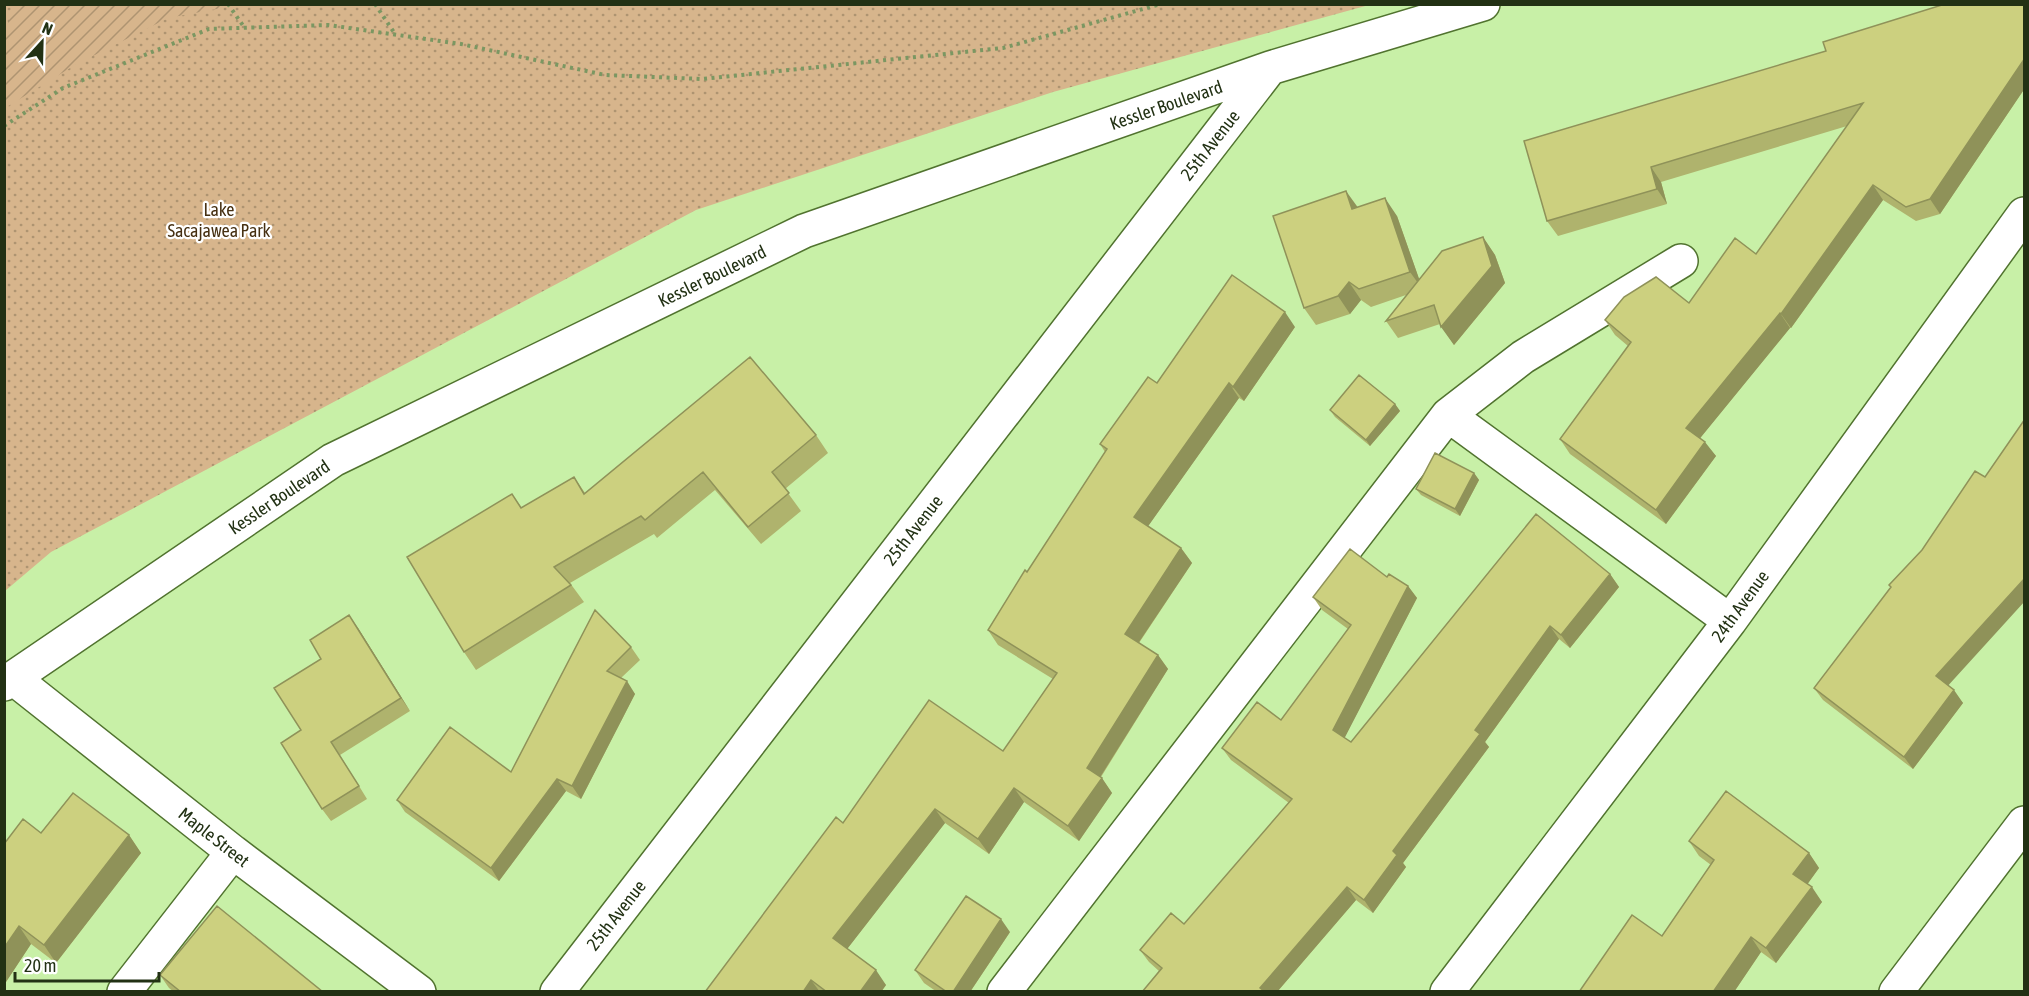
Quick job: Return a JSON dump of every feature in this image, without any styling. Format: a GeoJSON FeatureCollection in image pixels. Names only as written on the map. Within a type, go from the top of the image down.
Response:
{"type":"FeatureCollection","features":[{"type":"Feature","properties":{"kind":"street","name":"Kessler Boulevard"},"geometry":{"type":"LineString","coordinates":[[9,681],[333,460],[804,231],[1270,68],[1483,4]]}},
{"type":"Feature","properties":{"kind":"street","name":"25th Avenue"},"geometry":{"type":"LineString","coordinates":[[557,992],[1270,68]]}},
{"type":"Feature","properties":{"kind":"street","name":"24th Avenue"},"geometry":{"type":"LineString","coordinates":[[1447,992],[1730,621],[2025,214]]}},
{"type":"Feature","properties":{"kind":"street"},"geometry":{"type":"LineString","coordinates":[[1004,992],[1448,415],[1523,357],[1681,261]]}},
{"type":"Feature","properties":{"kind":"street"},"geometry":{"type":"LineString","coordinates":[[1448,415],[1730,621]]}},
{"type":"Feature","properties":{"kind":"street","name":"Maple Street"},"geometry":{"type":"LineString","coordinates":[[9,681],[419,992]]}},
{"type":"Feature","properties":{"kind":"street"},"geometry":{"type":"LineString","coordinates":[[1896,992],[2025,823]]}},
{"type":"Feature","properties":{"kind":"street"},"geometry":{"type":"LineString","coordinates":[[124,992],[233,852]]}},
{"type":"Feature","properties":{"kind":"path"},"geometry":{"type":"LineString","coordinates":[[228,4],[244,28]]}},
{"type":"Feature","properties":{"kind":"path"},"geometry":{"type":"LineString","coordinates":[[375,4],[395,35]]}},
{"type":"Feature","properties":{"kind":"path"},"geometry":{"type":"LineString","coordinates":[[4,126],[63,88],[209,29],[328,25],[461,44],[605,75],[702,78],[1003,48],[1161,4]]}},
{"type":"Feature","properties":{"kind":"green space"},"geometry":{"type":"Polygon","coordinates":[[[14,4],[238,5],[168,18],[75,65],[5,108],[5,33],[14,4]]]}},
{"type":"Feature","properties":{"kind":"green space","name":"Lake Sacajawea Park"},"geometry":{"type":"Polygon","coordinates":[[[5,5],[1369,5],[1053,92],[696,210],[51,552],[5,591],[5,5]]]}},
{"type":"Feature","properties":{"kind":"building"},"geometry":{"type":"Polygon","coordinates":[[[1945,4],[2025,4],[2025,58],[1930,199],[1906,207],[1873,185],[1781,314],[1686,428],[1705,442],[1656,510],[1560,439],[1631,342],[1605,320],[1624,297],[1656,277],[1689,303],[1735,238],[1756,254],[1863,103],[1651,167],[1657,189],[1547,221],[1524,141],[1826,51],[1823,42],[1945,4]]]}},
{"type":"Feature","properties":{"kind":"building"},"geometry":{"type":"Polygon","coordinates":[[[1346,191],[1352,209],[1385,198],[1410,272],[1359,289],[1349,282],[1338,296],[1304,308],[1273,216],[1346,191]]]}},
{"type":"Feature","properties":{"kind":"building"},"geometry":{"type":"Polygon","coordinates":[[[1483,237],[1492,266],[1441,327],[1434,305],[1386,321],[1442,251],[1483,237]]]}},
{"type":"Feature","properties":{"kind":"building"},"geometry":{"type":"Polygon","coordinates":[[[1232,275],[1285,312],[1233,387],[1229,383],[1134,517],[1181,548],[1125,634],[1158,655],[1087,768],[1102,778],[1068,826],[1014,788],[978,839],[935,809],[833,938],[876,970],[860,992],[827,992],[811,980],[803,992],[705,992],[836,817],[843,823],[929,700],[1003,751],[1057,673],[988,630],[1025,570],[1027,572],[1107,449],[1100,444],[1148,377],[1157,383],[1232,275]]]}},
{"type":"Feature","properties":{"kind":"building"},"geometry":{"type":"Polygon","coordinates":[[[750,357],[816,435],[772,472],[789,493],[748,527],[703,472],[645,520],[641,516],[554,567],[571,585],[464,652],[407,557],[512,494],[521,508],[574,477],[584,494],[750,357]]]}},
{"type":"Feature","properties":{"kind":"building"},"geometry":{"type":"Polygon","coordinates":[[[1359,375],[1395,404],[1366,440],[1330,410],[1359,375]]]}},
{"type":"Feature","properties":{"kind":"building"},"geometry":{"type":"Polygon","coordinates":[[[2025,419],[2025,578],[1936,676],[1954,690],[1904,757],[1814,688],[1891,587],[1889,585],[1922,550],[1975,471],[1985,477],[2025,419]]]}},
{"type":"Feature","properties":{"kind":"building"},"geometry":{"type":"Polygon","coordinates":[[[1435,453],[1474,473],[1455,509],[1416,489],[1435,453]]]}},
{"type":"Feature","properties":{"kind":"building"},"geometry":{"type":"Polygon","coordinates":[[[1536,514],[1610,574],[1561,635],[1550,626],[1475,730],[1480,734],[1393,851],[1397,855],[1364,900],[1347,887],[1260,988],[1263,992],[1142,992],[1162,968],[1140,950],[1171,913],[1184,924],[1292,799],[1222,748],[1257,702],[1281,720],[1351,625],[1313,597],[1350,549],[1387,577],[1389,574],[1408,586],[1333,730],[1351,742],[1536,514]]]}},
{"type":"Feature","properties":{"kind":"building"},"geometry":{"type":"Polygon","coordinates":[[[595,610],[631,647],[607,671],[627,681],[572,786],[557,779],[491,868],[397,800],[450,727],[511,772],[595,610]]]}},
{"type":"Feature","properties":{"kind":"building"},"geometry":{"type":"Polygon","coordinates":[[[349,615],[401,698],[331,742],[359,786],[322,809],[281,743],[301,730],[274,688],[321,659],[310,640],[349,615]]]}},
{"type":"Feature","properties":{"kind":"building"},"geometry":{"type":"Polygon","coordinates":[[[1726,791],[1809,853],[1793,874],[1812,887],[1766,948],[1751,937],[1713,992],[1579,992],[1632,915],[1662,936],[1714,860],[1689,841],[1726,791]]]}},
{"type":"Feature","properties":{"kind":"building"},"geometry":{"type":"Polygon","coordinates":[[[73,793],[129,835],[44,945],[19,926],[4,948],[4,844],[23,819],[41,833],[73,793]]]}},
{"type":"Feature","properties":{"kind":"building"},"geometry":{"type":"Polygon","coordinates":[[[966,896],[1001,919],[953,992],[947,992],[915,970],[966,896]]]}},
{"type":"Feature","properties":{"kind":"building"},"geometry":{"type":"Polygon","coordinates":[[[217,906],[323,992],[181,992],[160,975],[217,906]]]}}]}
